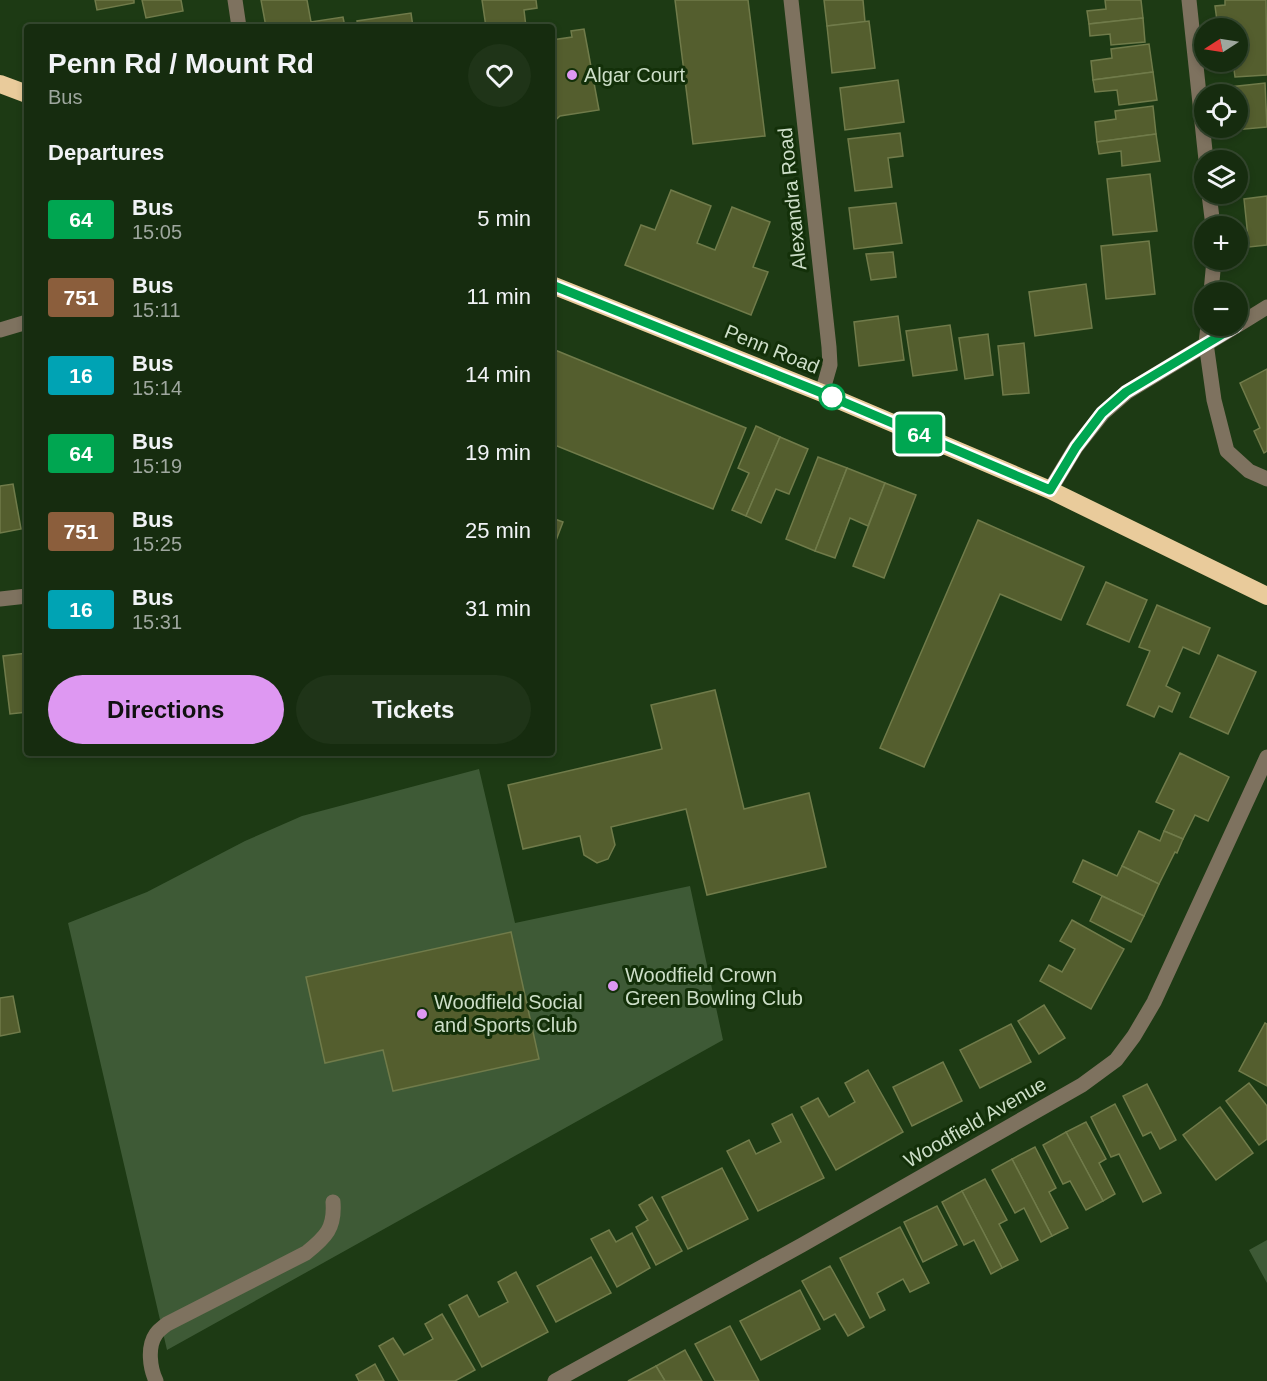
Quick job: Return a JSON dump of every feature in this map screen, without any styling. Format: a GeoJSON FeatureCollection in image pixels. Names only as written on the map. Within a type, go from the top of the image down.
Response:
{"type":"FeatureCollection","features":[{"type":"Feature","properties":{"kind":"highway"},"geometry":{"type":"LineString","coordinates":[[0,84],[24,93]]}},
{"type":"Feature","properties":{"kind":"highway","name":"Penn Road"},"geometry":{"type":"LineString","coordinates":[[555,286],[822,393],[1050,490],[1267,596]]}},
{"type":"Feature","properties":{"kind":"street"},"geometry":{"type":"LineString","coordinates":[[235,0],[239,24]]}},
{"type":"Feature","properties":{"kind":"street","name":"Alexandra Road"},"geometry":{"type":"LineString","coordinates":[[791,0],[829,347],[830,365],[822,393]]}},
{"type":"Feature","properties":{"kind":"street"},"geometry":{"type":"LineString","coordinates":[[1189,0],[1205,150]]}},
{"type":"Feature","properties":{"kind":"street"},"geometry":{"type":"LineString","coordinates":[[1248,318],[1267,307]]}},
{"type":"Feature","properties":{"kind":"street"},"geometry":{"type":"LineString","coordinates":[[0,330],[24,323]]}},
{"type":"Feature","properties":{"kind":"street"},"geometry":{"type":"LineString","coordinates":[[1207,336],[1214,400],[1227,451],[1249,471],[1267,479]]}},
{"type":"Feature","properties":{"kind":"street"},"geometry":{"type":"LineString","coordinates":[[1050,490],[1076,447],[1102,413],[1126,392],[1219,336]]}},
{"type":"Feature","properties":{"kind":"street"},"geometry":{"type":"LineString","coordinates":[[0,599],[24,596]]}},
{"type":"Feature","properties":{"kind":"street","name":"Woodfield Avenue"},"geometry":{"type":"LineString","coordinates":[[555,1381],[802,1245],[1082,1085],[1116,1060],[1134,1036],[1154,1002],[1267,757]]}},
{"type":"Feature","properties":{"kind":"street"},"geometry":{"type":"LineString","coordinates":[[156,1381],[150,1359],[155,1335],[167,1324],[306,1253],[329,1231],[334,1216],[333,1202]]}},
{"type":"Feature","properties":{"kind":"green space"},"geometry":{"type":"Polygon","coordinates":[[[479,769],[515,923],[690,886],[723,1040],[167,1350],[68,923],[147,892],[245,841],[302,816],[479,769]]]}},
{"type":"Feature","properties":{"kind":"green space"},"geometry":{"type":"Polygon","coordinates":[[[1267,1240],[1267,1283],[1249,1250],[1267,1240]]]}},
{"type":"Feature","properties":{"kind":"building"},"geometry":{"type":"Polygon","coordinates":[[[95,0],[134,0],[134,3],[97,10],[95,0]]]}},
{"type":"Feature","properties":{"kind":"building"},"geometry":{"type":"Polygon","coordinates":[[[142,0],[181,0],[183,11],[146,18],[142,0]]]}},
{"type":"Feature","properties":{"kind":"building"},"geometry":{"type":"Polygon","coordinates":[[[261,0],[307,0],[311,22],[343,17],[344,24],[265,24],[261,0]]]}},
{"type":"Feature","properties":{"kind":"building"},"geometry":{"type":"Polygon","coordinates":[[[482,0],[536,0],[537,8],[524,10],[526,24],[486,24],[482,0]]]}},
{"type":"Feature","properties":{"kind":"building"},"geometry":{"type":"Polygon","coordinates":[[[675,0],[748,0],[765,136],[693,144],[675,0]]]}},
{"type":"Feature","properties":{"kind":"building"},"geometry":{"type":"Polygon","coordinates":[[[824,0],[863,0],[865,22],[827,26],[824,0]]]}},
{"type":"Feature","properties":{"kind":"building"},"geometry":{"type":"Polygon","coordinates":[[[1105,0],[1141,0],[1143,18],[1089,24],[1087,11],[1106,9],[1105,0]]]}},
{"type":"Feature","properties":{"kind":"building"},"geometry":{"type":"Polygon","coordinates":[[[1225,0],[1266,0],[1267,75],[1235,77],[1234,72],[1248,72],[1248,18],[1217,18],[1215,6],[1225,5],[1225,0]]]}},
{"type":"Feature","properties":{"kind":"building"},"geometry":{"type":"Polygon","coordinates":[[[411,13],[413,24],[358,24],[357,21],[411,13]]]}},
{"type":"Feature","properties":{"kind":"building"},"geometry":{"type":"Polygon","coordinates":[[[1143,18],[1145,42],[1111,45],[1110,34],[1090,36],[1089,24],[1143,18]]]}},
{"type":"Feature","properties":{"kind":"building"},"geometry":{"type":"Polygon","coordinates":[[[869,21],[875,68],[832,73],[827,26],[869,21]]]}},
{"type":"Feature","properties":{"kind":"building","name":"Algar Court"},"geometry":{"type":"Polygon","coordinates":[[[584,29],[599,110],[560,116],[555,120],[555,40],[572,37],[571,31],[584,29]]]}},
{"type":"Feature","properties":{"kind":"building"},"geometry":{"type":"Polygon","coordinates":[[[1149,44],[1153,72],[1093,80],[1091,61],[1112,58],[1111,49],[1149,44]]]}},
{"type":"Feature","properties":{"kind":"building"},"geometry":{"type":"Polygon","coordinates":[[[1153,72],[1157,100],[1119,105],[1117,90],[1095,92],[1093,80],[1153,72]]]}},
{"type":"Feature","properties":{"kind":"building"},"geometry":{"type":"Polygon","coordinates":[[[898,80],[904,122],[845,130],[840,88],[898,80]]]}},
{"type":"Feature","properties":{"kind":"building"},"geometry":{"type":"Polygon","coordinates":[[[1265,83],[1267,127],[1248,129],[1248,85],[1265,83]]]}},
{"type":"Feature","properties":{"kind":"building"},"geometry":{"type":"Polygon","coordinates":[[[1153,106],[1156,134],[1097,142],[1095,122],[1116,119],[1115,111],[1153,106]]]}},
{"type":"Feature","properties":{"kind":"building"},"geometry":{"type":"Polygon","coordinates":[[[900,133],[903,156],[888,158],[892,187],[855,191],[848,139],[900,133]]]}},
{"type":"Feature","properties":{"kind":"building"},"geometry":{"type":"Polygon","coordinates":[[[1156,134],[1160,161],[1122,166],[1121,151],[1099,154],[1097,142],[1156,134]]]}},
{"type":"Feature","properties":{"kind":"building"},"geometry":{"type":"Polygon","coordinates":[[[1150,174],[1157,231],[1113,235],[1107,179],[1150,174]]]}},
{"type":"Feature","properties":{"kind":"building"},"geometry":{"type":"Polygon","coordinates":[[[671,190],[711,206],[697,243],[715,250],[732,207],[770,222],[753,267],[768,272],[751,315],[625,265],[641,225],[655,230],[671,190]]]}},
{"type":"Feature","properties":{"kind":"building"},"geometry":{"type":"Polygon","coordinates":[[[1267,196],[1267,245],[1249,247],[1248,216],[1246,216],[1245,204],[1248,204],[1248,198],[1267,196]]]}},
{"type":"Feature","properties":{"kind":"building"},"geometry":{"type":"Polygon","coordinates":[[[896,203],[902,243],[854,249],[849,208],[896,203]]]}},
{"type":"Feature","properties":{"kind":"building"},"geometry":{"type":"Polygon","coordinates":[[[1149,241],[1155,294],[1106,299],[1101,246],[1149,241]]]}},
{"type":"Feature","properties":{"kind":"building"},"geometry":{"type":"Polygon","coordinates":[[[893,252],[896,277],[871,280],[866,254],[893,252]]]}},
{"type":"Feature","properties":{"kind":"building"},"geometry":{"type":"Polygon","coordinates":[[[1086,284],[1092,328],[1035,336],[1029,292],[1086,284]]]}},
{"type":"Feature","properties":{"kind":"building"},"geometry":{"type":"Polygon","coordinates":[[[898,316],[904,360],[859,366],[854,322],[898,316]]]}},
{"type":"Feature","properties":{"kind":"building"},"geometry":{"type":"Polygon","coordinates":[[[950,325],[957,370],[913,376],[906,331],[950,325]]]}},
{"type":"Feature","properties":{"kind":"building"},"geometry":{"type":"Polygon","coordinates":[[[988,334],[993,375],[965,379],[959,338],[988,334]]]}},
{"type":"Feature","properties":{"kind":"building"},"geometry":{"type":"Polygon","coordinates":[[[1024,343],[1029,393],[1003,395],[998,346],[1024,343]]]}},
{"type":"Feature","properties":{"kind":"building"},"geometry":{"type":"Polygon","coordinates":[[[555,350],[746,428],[713,509],[555,445],[555,350]]]}},
{"type":"Feature","properties":{"kind":"building"},"geometry":{"type":"Polygon","coordinates":[[[1267,369],[1267,451],[1264,453],[1254,431],[1260,428],[1240,383],[1267,369]]]}},
{"type":"Feature","properties":{"kind":"building"},"geometry":{"type":"Polygon","coordinates":[[[756,426],[780,437],[746,516],[732,510],[749,473],[738,468],[756,426]]]}},
{"type":"Feature","properties":{"kind":"building"},"geometry":{"type":"Polygon","coordinates":[[[780,437],[808,449],[789,494],[776,489],[761,523],[746,516],[780,437]]]}},
{"type":"Feature","properties":{"kind":"building"},"geometry":{"type":"Polygon","coordinates":[[[818,457],[847,468],[815,551],[786,539],[818,457]]]}},
{"type":"Feature","properties":{"kind":"building"},"geometry":{"type":"Polygon","coordinates":[[[847,468],[885,483],[868,526],[850,518],[835,558],[815,551],[847,468]]]}},
{"type":"Feature","properties":{"kind":"building"},"geometry":{"type":"Polygon","coordinates":[[[885,483],[916,495],[884,578],[853,566],[885,483]]]}},
{"type":"Feature","properties":{"kind":"building"},"geometry":{"type":"Polygon","coordinates":[[[13,484],[21,529],[0,533],[0,486],[13,484]]]}},
{"type":"Feature","properties":{"kind":"building"},"geometry":{"type":"Polygon","coordinates":[[[555,519],[563,522],[555,543],[555,519]]]}},
{"type":"Feature","properties":{"kind":"building"},"geometry":{"type":"Polygon","coordinates":[[[978,520],[1084,567],[1061,620],[1000,594],[924,767],[880,748],[978,520]]]}},
{"type":"Feature","properties":{"kind":"building"},"geometry":{"type":"Polygon","coordinates":[[[1106,582],[1147,600],[1129,642],[1087,624],[1106,582]]]}},
{"type":"Feature","properties":{"kind":"building"},"geometry":{"type":"Polygon","coordinates":[[[1157,605],[1210,628],[1199,654],[1183,647],[1166,686],[1180,693],[1172,712],[1159,706],[1154,717],[1127,705],[1150,651],[1139,647],[1157,605]]]}},
{"type":"Feature","properties":{"kind":"building"},"geometry":{"type":"Polygon","coordinates":[[[24,653],[24,712],[10,714],[3,656],[24,653]]]}},
{"type":"Feature","properties":{"kind":"building"},"geometry":{"type":"Polygon","coordinates":[[[1218,655],[1256,672],[1228,734],[1190,717],[1218,655]]]}},
{"type":"Feature","properties":{"kind":"building"},"geometry":{"type":"Polygon","coordinates":[[[715,690],[744,809],[809,793],[826,867],[707,895],[686,809],[611,827],[615,845],[608,859],[597,863],[584,855],[580,836],[523,849],[508,785],[662,749],[651,705],[715,690]]]}},
{"type":"Feature","properties":{"kind":"building"},"geometry":{"type":"Polygon","coordinates":[[[1180,753],[1229,777],[1208,821],[1195,815],[1183,839],[1164,831],[1174,810],[1156,802],[1180,753]]]}},
{"type":"Feature","properties":{"kind":"building"},"geometry":{"type":"Polygon","coordinates":[[[1139,831],[1160,841],[1164,831],[1183,839],[1159,884],[1122,866],[1139,831]]]}},
{"type":"Feature","properties":{"kind":"building"},"geometry":{"type":"Polygon","coordinates":[[[1083,860],[1117,876],[1122,866],[1159,884],[1144,916],[1073,882],[1083,860]]]}},
{"type":"Feature","properties":{"kind":"building"},"geometry":{"type":"Polygon","coordinates":[[[1102,896],[1144,916],[1131,942],[1090,921],[1102,896]]]}},
{"type":"Feature","properties":{"kind":"building"},"geometry":{"type":"Polygon","coordinates":[[[1072,920],[1124,949],[1091,1009],[1040,981],[1049,965],[1062,972],[1075,949],[1060,941],[1072,920]]]}},
{"type":"Feature","properties":{"kind":"building","name":"Woodfield Social and Sports Club"},"geometry":{"type":"Polygon","coordinates":[[[511,932],[539,1059],[393,1091],[383,1050],[325,1063],[306,977],[511,932]]]}},
{"type":"Feature","properties":{"kind":"building"},"geometry":{"type":"Polygon","coordinates":[[[13,996],[20,1032],[0,1036],[0,998],[13,996]]]}},
{"type":"Feature","properties":{"kind":"building"},"geometry":{"type":"Polygon","coordinates":[[[1044,1005],[1065,1038],[1039,1054],[1018,1021],[1044,1005]]]}},
{"type":"Feature","properties":{"kind":"building"},"geometry":{"type":"Polygon","coordinates":[[[1265,1023],[1267,1024],[1267,1086],[1239,1071],[1265,1023]]]}},
{"type":"Feature","properties":{"kind":"building"},"geometry":{"type":"Polygon","coordinates":[[[1011,1024],[1031,1062],[980,1088],[960,1050],[1011,1024]]]}},
{"type":"Feature","properties":{"kind":"building"},"geometry":{"type":"Polygon","coordinates":[[[943,1062],[962,1101],[912,1126],[893,1087],[943,1062]]]}},
{"type":"Feature","properties":{"kind":"building"},"geometry":{"type":"Polygon","coordinates":[[[868,1070],[903,1132],[836,1170],[801,1107],[818,1098],[829,1117],[855,1102],[845,1083],[868,1070]]]}},
{"type":"Feature","properties":{"kind":"building"},"geometry":{"type":"Polygon","coordinates":[[[1249,1083],[1267,1106],[1267,1139],[1259,1145],[1226,1101],[1249,1083]]]}},
{"type":"Feature","properties":{"kind":"building"},"geometry":{"type":"Polygon","coordinates":[[[1147,1084],[1176,1140],[1160,1149],[1151,1132],[1143,1136],[1123,1096],[1147,1084]]]}},
{"type":"Feature","properties":{"kind":"building"},"geometry":{"type":"Polygon","coordinates":[[[1115,1104],[1161,1193],[1143,1202],[1119,1154],[1111,1157],[1091,1117],[1115,1104]]]}},
{"type":"Feature","properties":{"kind":"building"},"geometry":{"type":"Polygon","coordinates":[[[1220,1107],[1253,1153],[1216,1180],[1183,1135],[1220,1107]]]}},
{"type":"Feature","properties":{"kind":"building"},"geometry":{"type":"Polygon","coordinates":[[[792,1114],[824,1178],[758,1211],[727,1151],[749,1140],[756,1154],[781,1142],[772,1124],[792,1114]]]}},
{"type":"Feature","properties":{"kind":"building"},"geometry":{"type":"Polygon","coordinates":[[[1086,1122],[1106,1159],[1099,1163],[1115,1194],[1103,1201],[1066,1132],[1086,1122]]]}},
{"type":"Feature","properties":{"kind":"building"},"geometry":{"type":"Polygon","coordinates":[[[1066,1132],[1103,1201],[1086,1210],[1070,1181],[1063,1184],[1043,1145],[1066,1132]]]}},
{"type":"Feature","properties":{"kind":"building"},"geometry":{"type":"Polygon","coordinates":[[[1035,1147],[1056,1188],[1049,1192],[1068,1228],[1052,1236],[1012,1159],[1035,1147]]]}},
{"type":"Feature","properties":{"kind":"building"},"geometry":{"type":"Polygon","coordinates":[[[1012,1159],[1052,1236],[1041,1242],[1024,1208],[1015,1213],[992,1170],[1012,1159]]]}},
{"type":"Feature","properties":{"kind":"building"},"geometry":{"type":"Polygon","coordinates":[[[722,1168],[748,1219],[688,1249],[662,1197],[722,1168]]]}},
{"type":"Feature","properties":{"kind":"building"},"geometry":{"type":"Polygon","coordinates":[[[985,1179],[1007,1220],[999,1224],[1018,1260],[1002,1268],[962,1191],[985,1179]]]}},
{"type":"Feature","properties":{"kind":"building"},"geometry":{"type":"Polygon","coordinates":[[[962,1191],[1002,1268],[991,1274],[974,1240],[964,1245],[942,1202],[962,1191]]]}},
{"type":"Feature","properties":{"kind":"building"},"geometry":{"type":"Polygon","coordinates":[[[652,1197],[682,1251],[656,1265],[636,1227],[648,1220],[639,1205],[652,1197]]]}},
{"type":"Feature","properties":{"kind":"building"},"geometry":{"type":"Polygon","coordinates":[[[937,1206],[957,1245],[923,1262],[904,1222],[937,1206]]]}},
{"type":"Feature","properties":{"kind":"building"},"geometry":{"type":"Polygon","coordinates":[[[900,1227],[929,1283],[910,1292],[903,1279],[877,1293],[885,1310],[870,1318],[840,1258],[900,1227]]]}},
{"type":"Feature","properties":{"kind":"building"},"geometry":{"type":"Polygon","coordinates":[[[609,1230],[616,1242],[632,1233],[650,1268],[617,1287],[591,1239],[609,1230]]]}},
{"type":"Feature","properties":{"kind":"building"},"geometry":{"type":"Polygon","coordinates":[[[591,1257],[611,1293],[556,1322],[537,1286],[591,1257]]]}},
{"type":"Feature","properties":{"kind":"building"},"geometry":{"type":"Polygon","coordinates":[[[830,1266],[864,1327],[848,1336],[835,1314],[824,1320],[802,1281],[830,1266]]]}},
{"type":"Feature","properties":{"kind":"building"},"geometry":{"type":"Polygon","coordinates":[[[516,1272],[548,1332],[482,1367],[449,1305],[467,1295],[479,1317],[508,1302],[498,1282],[516,1272]]]}},
{"type":"Feature","properties":{"kind":"building"},"geometry":{"type":"Polygon","coordinates":[[[800,1290],[820,1329],[761,1360],[740,1321],[800,1290]]]}},
{"type":"Feature","properties":{"kind":"building"},"geometry":{"type":"Polygon","coordinates":[[[442,1314],[475,1370],[455,1381],[399,1381],[379,1346],[393,1338],[404,1355],[433,1339],[425,1324],[442,1314]]]}},
{"type":"Feature","properties":{"kind":"building"},"geometry":{"type":"Polygon","coordinates":[[[730,1326],[759,1381],[715,1381],[695,1344],[730,1326]]]}},
{"type":"Feature","properties":{"kind":"building"},"geometry":{"type":"Polygon","coordinates":[[[685,1350],[702,1381],[665,1381],[656,1366],[685,1350]]]}},
{"type":"Feature","properties":{"kind":"building"},"geometry":{"type":"Polygon","coordinates":[[[375,1364],[384,1381],[359,1381],[356,1375],[375,1364]]]}},
{"type":"Feature","properties":{"kind":"building"},"geometry":{"type":"Polygon","coordinates":[[[656,1366],[665,1381],[628,1381],[656,1366]]]}},
{"type":"Feature","properties":{"kind":"bus line","name":"64"},"geometry":{"type":"LineString","coordinates":[[555,286],[822,393],[1050,490],[1076,447],[1102,413],[1126,392],[1219,336]]}},
{"type":"Feature","properties":{"kind":"place","name":"Algar Court"},"geometry":{"type":"Point","coordinates":[572,75]}},
{"type":"Feature","properties":{"kind":"place","name":"Woodfield Crown Green Bowling Club"},"geometry":{"type":"Point","coordinates":[613,986]}},
{"type":"Feature","properties":{"kind":"place","name":"Woodfield Social and Sports Club"},"geometry":{"type":"Point","coordinates":[422,1014]}}]}
